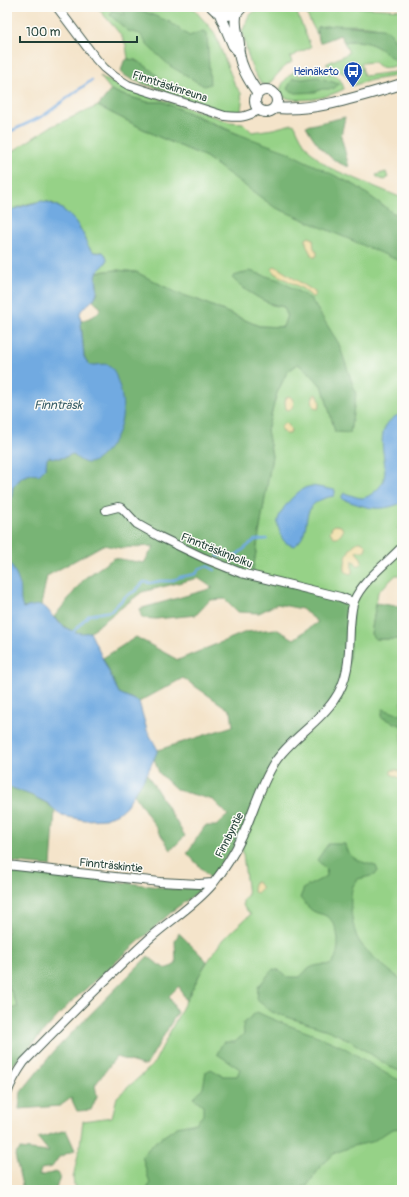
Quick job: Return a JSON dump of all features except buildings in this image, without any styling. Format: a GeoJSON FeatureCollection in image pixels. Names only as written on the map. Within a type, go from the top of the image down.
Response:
{"type":"FeatureCollection","features":[{"type":"Feature","properties":{"kind":"main road"},"geometry":{"type":"LineString","coordinates":[[216,10],[238,52],[245,73],[258,93]]}},
{"type":"Feature","properties":{"kind":"main road"},"geometry":{"type":"LineString","coordinates":[[216,10],[229,15],[240,10]]}},
{"type":"Feature","properties":{"kind":"main road"},"geometry":{"type":"LineString","coordinates":[[238,52],[239,44],[235,21],[240,10]]}},
{"type":"Feature","properties":{"kind":"main road"},"geometry":{"type":"LineString","coordinates":[[275,108],[277,100],[272,92],[263,90],[258,93],[255,104],[260,110],[267,112],[275,108],[315,106],[356,97],[402,84]]}},
{"type":"Feature","properties":{"kind":"street","name":"Finnträskinreuna"},"geometry":{"type":"LineString","coordinates":[[57,7],[96,60],[115,78],[128,85],[225,116],[239,118],[260,110]]}},
{"type":"Feature","properties":{"kind":"street","name":"Finnträskinpolku"},"geometry":{"type":"LineString","coordinates":[[106,510],[118,507],[122,508],[137,524],[160,537],[240,574],[340,597],[353,602]]}},
{"type":"Feature","properties":{"kind":"street","name":"Finnbyntie"},"geometry":{"type":"LineString","coordinates":[[7,1094],[16,1074],[24,1062],[124,962],[151,937],[201,897],[228,863],[241,838],[267,775],[276,761],[288,746],[324,713],[335,699],[343,685],[349,661],[353,602],[367,582],[402,547]]}},
{"type":"Feature","properties":{"kind":"street","name":"Finnträskintie"},"geometry":{"type":"LineString","coordinates":[[7,865],[160,882],[199,884],[213,883]]}},
{"type":"Feature","properties":{"kind":"green space"},"geometry":{"type":"Polygon","coordinates":[[[97,7],[192,7],[214,32],[235,85],[241,93],[242,102],[241,111],[239,114],[209,108],[161,89],[165,87],[136,60],[128,59],[126,45],[121,35],[97,7]]]}},
{"type":"Feature","properties":{"kind":"green space"},"geometry":{"type":"Polygon","coordinates":[[[117,7],[133,7],[170,22],[189,36],[203,31],[207,33],[210,84],[204,86],[170,66],[148,46],[140,34],[128,31],[110,15],[112,10],[124,15],[125,13],[117,7]]]}},
{"type":"Feature","properties":{"kind":"green space"},"geometry":{"type":"Polygon","coordinates":[[[315,7],[350,7],[402,10],[402,36],[400,37],[398,46],[390,33],[381,28],[343,25],[318,27],[317,34],[306,11],[312,10],[315,7]]]}},
{"type":"Feature","properties":{"kind":"green space"},"geometry":{"type":"Polygon","coordinates":[[[295,8],[311,47],[290,57],[292,62],[285,66],[268,85],[262,84],[251,65],[242,31],[249,16],[254,11],[295,8]]]}},
{"type":"Feature","properties":{"kind":"green space"},"geometry":{"type":"Polygon","coordinates":[[[335,25],[382,28],[389,31],[402,52],[402,65],[375,46],[361,41],[344,42],[340,35],[320,43],[317,34],[318,27],[335,25]]]}},
{"type":"Feature","properties":{"kind":"green space"},"geometry":{"type":"Polygon","coordinates":[[[344,42],[365,42],[379,47],[400,65],[386,68],[380,67],[374,62],[361,63],[364,76],[402,71],[402,75],[372,80],[351,86],[344,74],[326,64],[349,53],[344,42]]]}},
{"type":"Feature","properties":{"kind":"green space"},"geometry":{"type":"Polygon","coordinates":[[[128,59],[139,62],[148,68],[165,83],[165,87],[161,89],[133,80],[123,74],[121,71],[124,61],[128,59]]]}},
{"type":"Feature","properties":{"kind":"green space"},"geometry":{"type":"Polygon","coordinates":[[[317,68],[320,74],[326,71],[338,77],[344,89],[326,96],[307,100],[289,99],[280,95],[281,87],[287,78],[296,70],[299,76],[317,68]]]}},
{"type":"Feature","properties":{"kind":"green space"},"geometry":{"type":"Polygon","coordinates":[[[100,76],[125,87],[230,122],[243,123],[252,132],[292,124],[295,125],[301,138],[309,149],[318,159],[330,168],[402,198],[402,215],[393,213],[356,186],[211,122],[163,102],[148,102],[111,90],[100,76]]]}},
{"type":"Feature","properties":{"kind":"green space"},"geometry":{"type":"Polygon","coordinates":[[[318,77],[339,84],[333,89],[322,89],[315,92],[296,93],[287,89],[293,78],[302,79],[318,77]]]}},
{"type":"Feature","properties":{"kind":"green space"},"geometry":{"type":"Polygon","coordinates":[[[111,90],[148,102],[163,102],[235,133],[285,151],[356,186],[393,213],[402,215],[402,262],[274,207],[206,157],[159,137],[98,106],[111,90]]]}},
{"type":"Feature","properties":{"kind":"green space"},"geometry":{"type":"Polygon","coordinates":[[[98,106],[159,137],[206,157],[241,182],[402,262],[402,523],[398,527],[402,549],[402,575],[396,575],[378,592],[371,634],[375,639],[402,639],[402,1190],[75,1190],[73,1178],[83,1121],[112,1117],[117,1097],[153,1065],[200,973],[223,939],[250,915],[243,904],[245,897],[248,895],[241,838],[267,775],[351,615],[252,576],[272,456],[267,430],[277,393],[287,372],[298,364],[310,373],[323,388],[329,409],[311,300],[242,288],[272,305],[284,307],[287,315],[283,327],[259,326],[198,300],[177,293],[136,272],[117,270],[97,272],[106,263],[106,255],[103,252],[92,251],[75,222],[67,213],[54,204],[44,201],[22,206],[7,212],[7,155],[50,127],[98,106]]]}},
{"type":"Feature","properties":{"kind":"green space"},"geometry":{"type":"Polygon","coordinates":[[[345,117],[341,136],[349,167],[335,161],[329,156],[314,139],[306,126],[345,117]]]}},
{"type":"Feature","properties":{"kind":"green space"},"geometry":{"type":"Polygon","coordinates":[[[386,172],[388,178],[385,180],[380,179],[376,175],[386,172]]]}},
{"type":"Feature","properties":{"kind":"green space"},"geometry":{"type":"Polygon","coordinates":[[[117,270],[136,272],[177,293],[198,300],[259,326],[283,327],[287,315],[284,307],[262,300],[243,288],[232,278],[250,271],[279,280],[311,299],[339,344],[356,394],[350,433],[335,432],[323,388],[310,373],[298,364],[287,372],[277,393],[267,430],[272,456],[252,576],[353,602],[349,661],[335,699],[276,761],[241,838],[210,878],[187,853],[205,826],[216,826],[228,815],[213,800],[177,790],[159,773],[154,758],[158,750],[233,726],[231,711],[183,678],[139,702],[119,693],[103,658],[136,637],[178,660],[246,632],[276,629],[294,639],[318,622],[302,609],[277,604],[259,613],[238,612],[225,599],[210,600],[196,615],[156,619],[142,618],[139,609],[213,588],[198,578],[142,592],[90,632],[74,632],[54,617],[85,578],[114,558],[144,563],[154,546],[120,548],[103,545],[47,576],[41,605],[23,608],[20,602],[20,587],[7,558],[7,509],[11,502],[13,487],[22,477],[46,468],[48,457],[61,458],[72,454],[83,462],[108,365],[89,365],[84,357],[81,321],[95,315],[101,308],[93,301],[98,292],[96,277],[97,272],[117,270]]]}},
{"type":"Feature","properties":{"kind":"green space"},"geometry":{"type":"Polygon","coordinates":[[[376,603],[402,607],[402,639],[375,639],[371,634],[376,603]]]}},
{"type":"Feature","properties":{"kind":"green space"},"geometry":{"type":"Polygon","coordinates":[[[383,709],[402,715],[402,726],[381,717],[383,709]]]}},
{"type":"Feature","properties":{"kind":"green space"},"geometry":{"type":"Polygon","coordinates":[[[147,774],[185,836],[171,850],[134,794],[147,774]]]}},
{"type":"Feature","properties":{"kind":"green space"},"geometry":{"type":"Polygon","coordinates":[[[7,786],[39,799],[55,810],[51,866],[7,862],[7,786]]]}},
{"type":"Feature","properties":{"kind":"green space"},"geometry":{"type":"Polygon","coordinates":[[[328,844],[345,844],[346,849],[352,857],[376,866],[378,871],[375,875],[358,879],[353,885],[351,906],[354,929],[359,941],[379,962],[402,980],[402,1072],[390,1067],[349,1040],[330,1031],[272,1012],[257,1000],[258,987],[273,969],[279,970],[287,977],[300,977],[313,966],[330,965],[334,960],[338,948],[338,941],[332,921],[328,917],[311,910],[300,898],[304,888],[327,876],[326,869],[317,860],[328,844]]]}},
{"type":"Feature","properties":{"kind":"green space"},"geometry":{"type":"Polygon","coordinates":[[[7,868],[49,872],[173,889],[199,888],[198,892],[175,909],[70,1003],[13,1065],[7,1080],[7,1010],[18,1007],[7,983],[7,868]]]}},
{"type":"Feature","properties":{"kind":"green space"},"geometry":{"type":"Polygon","coordinates":[[[179,933],[207,961],[186,1001],[179,986],[169,996],[177,1013],[146,1066],[116,1057],[95,1085],[97,1096],[91,1110],[77,1111],[71,1098],[60,1106],[19,1109],[21,1092],[55,1050],[148,956],[159,965],[167,969],[176,964],[175,941],[179,933]]]}},
{"type":"Feature","properties":{"kind":"green space"},"geometry":{"type":"Polygon","coordinates":[[[7,983],[18,1007],[7,1010],[7,983]]]}},
{"type":"Feature","properties":{"kind":"green space"},"geometry":{"type":"Polygon","coordinates":[[[257,1012],[343,1047],[379,1070],[402,1081],[402,1128],[392,1129],[372,1142],[353,1146],[335,1153],[322,1165],[307,1186],[296,1190],[146,1190],[150,1184],[142,1156],[155,1142],[177,1127],[196,1123],[203,1115],[203,1105],[193,1098],[203,1088],[206,1071],[211,1069],[223,1076],[237,1076],[240,1069],[217,1054],[223,1042],[235,1042],[244,1034],[243,1023],[257,1012]]]}},
{"type":"Feature","properties":{"kind":"green space"},"geometry":{"type":"Polygon","coordinates":[[[66,1130],[75,1150],[59,1157],[52,1167],[41,1169],[39,1176],[56,1172],[60,1177],[55,1190],[23,1190],[15,1155],[20,1149],[49,1152],[38,1138],[66,1130]]]}},
{"type":"Feature","properties":{"kind":"sand"},"geometry":{"type":"Polygon","coordinates":[[[309,237],[313,239],[314,248],[317,252],[316,257],[313,257],[307,246],[306,239],[309,237]]]}},
{"type":"Feature","properties":{"kind":"sand"},"geometry":{"type":"Polygon","coordinates":[[[275,266],[315,292],[315,296],[312,297],[303,289],[274,273],[272,269],[275,266]]]}},
{"type":"Feature","properties":{"kind":"sand"},"geometry":{"type":"Polygon","coordinates":[[[315,394],[318,396],[320,401],[320,406],[318,409],[314,407],[312,402],[315,394]]]}},
{"type":"Feature","properties":{"kind":"sand"},"geometry":{"type":"Polygon","coordinates":[[[289,396],[294,403],[289,410],[286,409],[285,402],[286,398],[289,396]]]}},
{"type":"Feature","properties":{"kind":"sand"},"geometry":{"type":"Polygon","coordinates":[[[284,423],[290,427],[290,434],[285,434],[281,430],[284,423]]]}},
{"type":"Feature","properties":{"kind":"sand"},"geometry":{"type":"Polygon","coordinates":[[[335,525],[341,526],[343,530],[337,537],[334,537],[330,532],[332,527],[335,525]]]}},
{"type":"Feature","properties":{"kind":"sand"},"geometry":{"type":"Polygon","coordinates":[[[358,542],[366,545],[364,551],[356,552],[361,558],[362,563],[358,566],[354,561],[352,561],[352,573],[349,574],[345,571],[346,558],[349,550],[358,542]]]}},
{"type":"Feature","properties":{"kind":"sand"},"geometry":{"type":"Polygon","coordinates":[[[397,770],[402,773],[402,781],[398,777],[391,774],[391,771],[397,770]]]}},
{"type":"Feature","properties":{"kind":"sand"},"geometry":{"type":"Polygon","coordinates":[[[255,882],[261,886],[261,889],[257,893],[254,892],[253,889],[255,882]]]}},
{"type":"Feature","properties":{"kind":"water","name":"Finnträsk"},"geometry":{"type":"Polygon","coordinates":[[[42,201],[54,204],[69,215],[81,230],[91,250],[93,252],[103,252],[106,257],[106,262],[96,276],[97,291],[95,297],[80,313],[84,357],[89,365],[106,364],[113,369],[121,392],[123,412],[114,440],[94,462],[86,463],[72,454],[61,458],[48,457],[46,468],[39,475],[31,474],[22,477],[13,487],[11,502],[7,509],[7,212],[42,201]]]}},
{"type":"Feature","properties":{"kind":"water"},"geometry":{"type":"Polygon","coordinates":[[[402,414],[401,503],[386,508],[372,508],[342,499],[344,493],[365,498],[380,486],[384,478],[385,469],[382,442],[383,433],[390,420],[402,414]]]}},
{"type":"Feature","properties":{"kind":"water"},"geometry":{"type":"Polygon","coordinates":[[[312,486],[335,490],[335,493],[334,496],[321,500],[313,505],[309,511],[301,540],[294,546],[286,542],[282,537],[278,526],[279,516],[284,507],[296,495],[304,488],[312,486]]]}},
{"type":"Feature","properties":{"kind":"water"},"geometry":{"type":"Polygon","coordinates":[[[7,558],[20,585],[21,602],[23,608],[40,605],[47,609],[57,621],[70,630],[79,633],[90,632],[119,693],[139,702],[147,730],[158,750],[147,774],[126,806],[118,813],[105,819],[85,820],[62,816],[47,803],[7,786],[7,558]]]}},
{"type":"Feature","properties":{"kind":"waterway"},"geometry":{"type":"LineString","coordinates":[[7,133],[43,116],[92,80]]}},
{"type":"Feature","properties":{"kind":"waterway"},"geometry":{"type":"LineString","coordinates":[[218,557],[218,555],[234,557],[255,540],[267,539]]}},
{"type":"Feature","properties":{"kind":"waterway"},"geometry":{"type":"LineString","coordinates":[[73,632],[89,615],[111,611],[126,596],[135,591],[144,582],[150,583],[172,581],[180,577],[196,574],[199,569],[207,566],[215,570]]}},
{"type":"Feature","properties":{"kind":"place","name":"Heinäketo"},"geometry":{"type":"Point","coordinates":[353,88]}}]}
